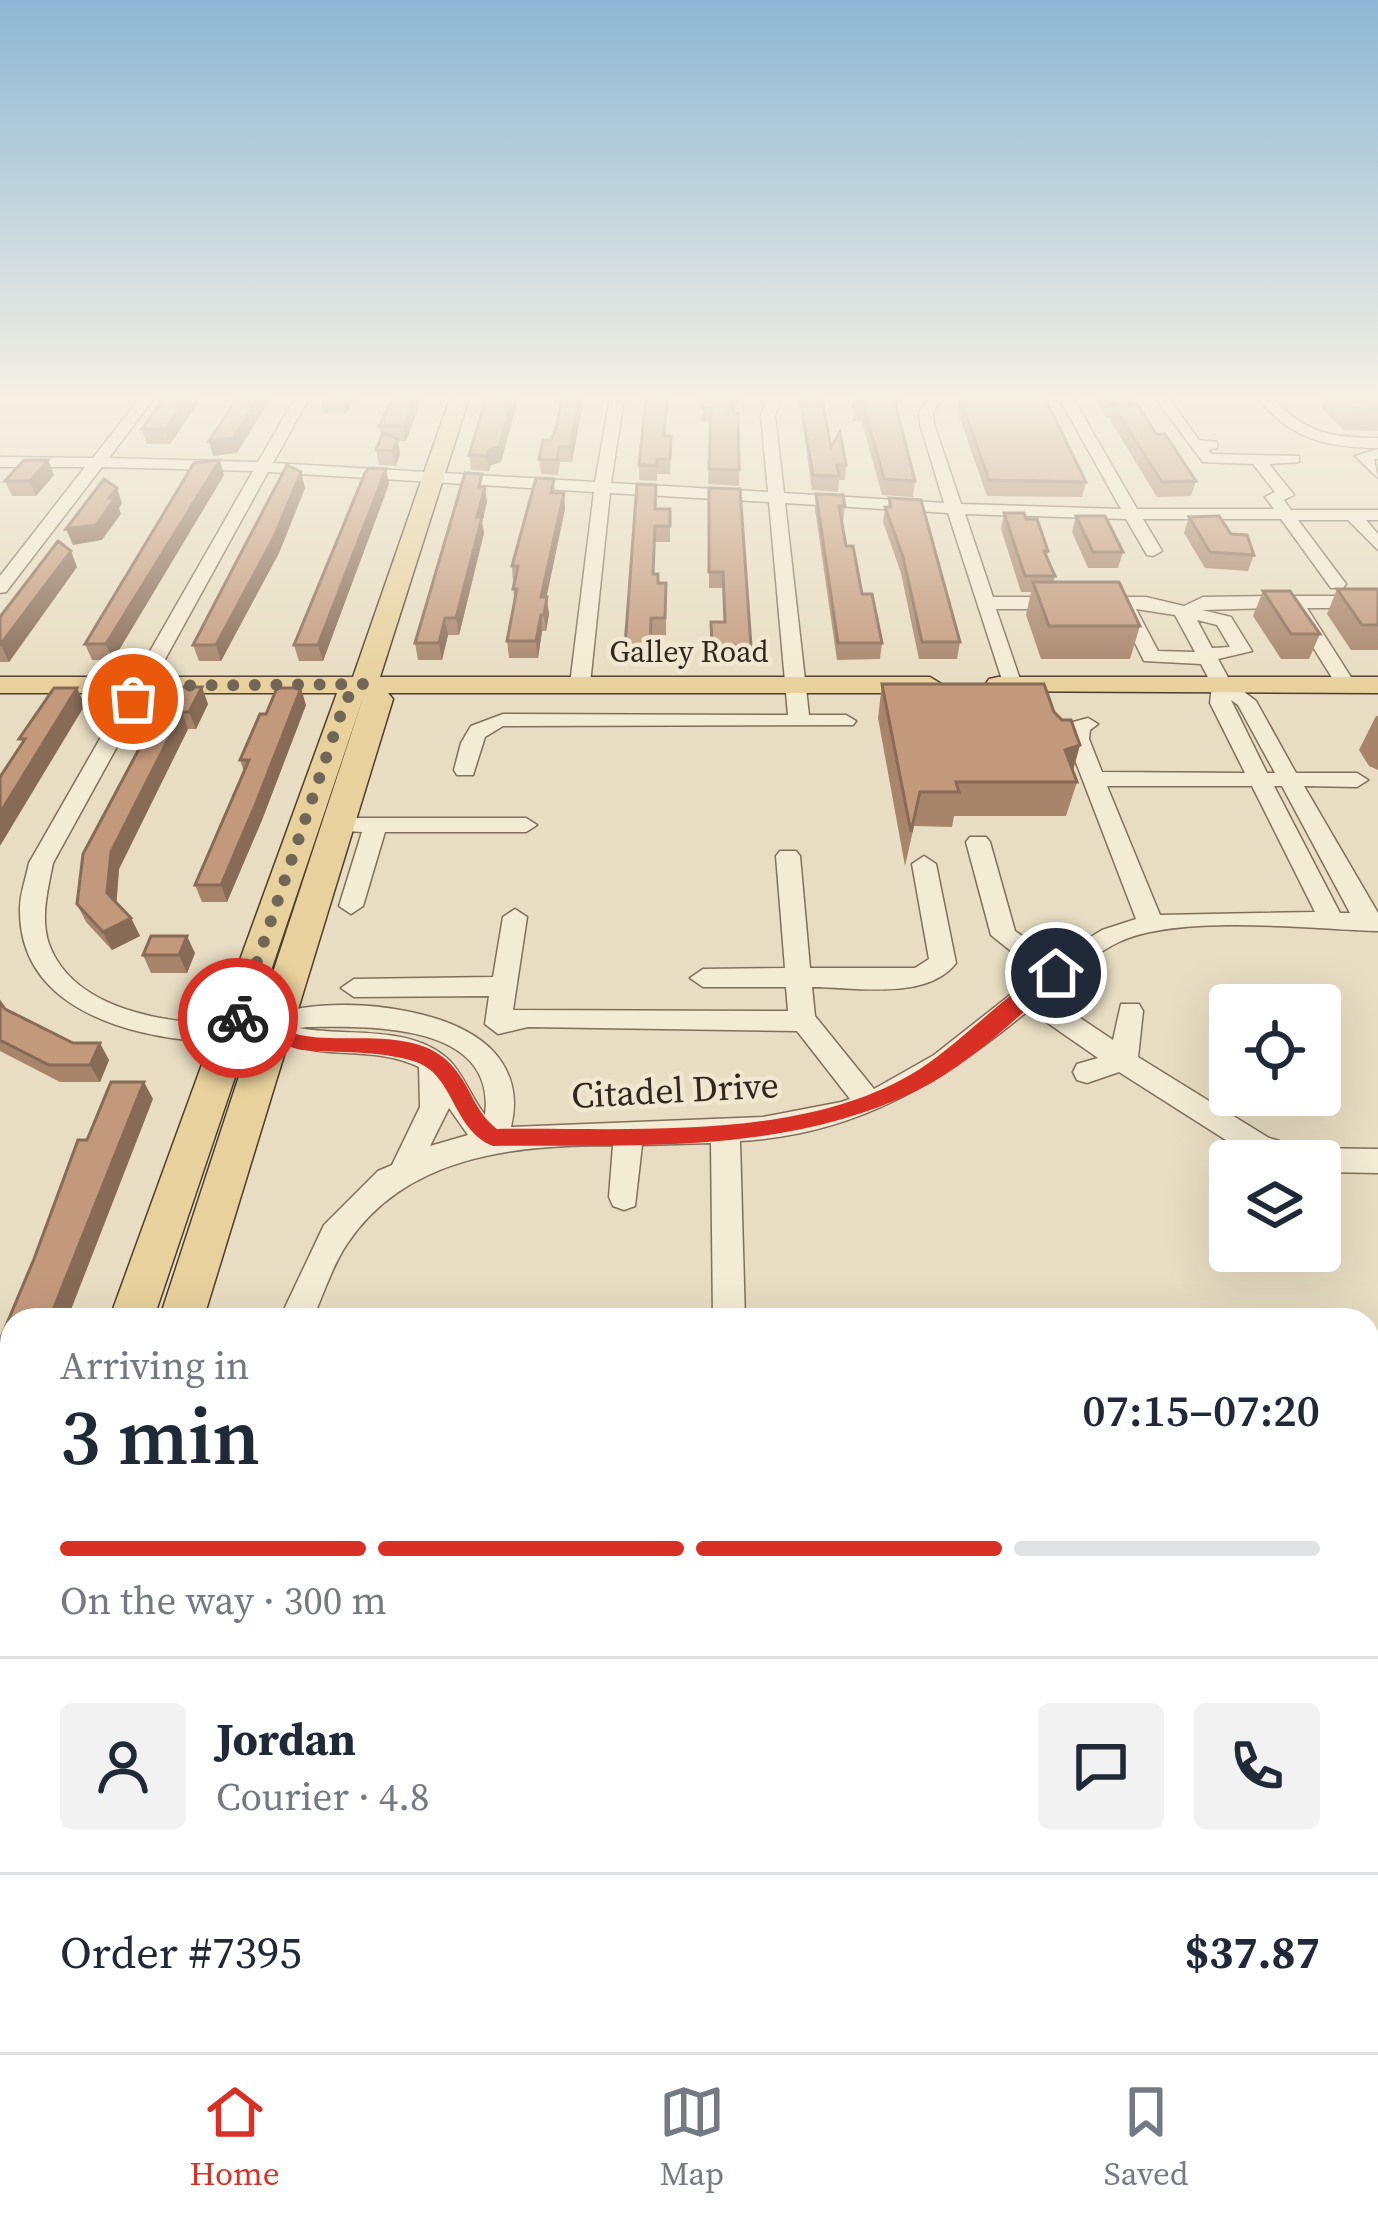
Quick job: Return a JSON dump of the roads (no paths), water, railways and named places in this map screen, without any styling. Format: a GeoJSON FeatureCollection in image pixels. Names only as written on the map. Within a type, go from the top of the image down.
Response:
{"type":"FeatureCollection","features":[{"type":"Feature","properties":{"kind":"main road"},"geometry":{"type":"LineString","coordinates":[[184,1308],[253,1031],[346,699],[364,684],[425,494]]}},
{"type":"Feature","properties":{"kind":"main road"},"geometry":{"type":"LineString","coordinates":[[136,1308],[340,825],[379,699],[364,684]]}},
{"type":"Feature","properties":{"kind":"main road","name":"Galley Road"},"geometry":{"type":"LineString","coordinates":[[0,685],[1378,685]]}},
{"type":"Feature","properties":{"kind":"street"},"geometry":{"type":"LineString","coordinates":[[0,588],[73,494]]}},
{"type":"Feature","properties":{"kind":"street"},"geometry":{"type":"LineString","coordinates":[[248,494],[41,863],[26,910],[28,935],[50,978],[95,1010],[165,1028],[253,1031],[298,1042],[384,1046],[432,1061],[446,1071],[470,1119],[493,1137],[502,1097],[487,1062],[434,1026],[383,1018],[298,1018],[253,1031]]}},
{"type":"Feature","properties":{"kind":"street"},"geometry":{"type":"LineString","coordinates":[[580,684],[601,494]]}},
{"type":"Feature","properties":{"kind":"street"},"geometry":{"type":"LineString","coordinates":[[693,494],[1132,515],[1378,515]]}},
{"type":"Feature","properties":{"kind":"street"},"geometry":{"type":"LineString","coordinates":[[775,494],[799,721]]}},
{"type":"Feature","properties":{"kind":"street"},"geometry":{"type":"LineString","coordinates":[[949,494],[1012,685]]}},
{"type":"Feature","properties":{"kind":"street"},"geometry":{"type":"LineString","coordinates":[[1120,494],[1154,551]]}},
{"type":"Feature","properties":{"kind":"street"},"geometry":{"type":"LineString","coordinates":[[1285,494],[1273,496],[1337,584]]}},
{"type":"Feature","properties":{"kind":"street"},"geometry":{"type":"LineString","coordinates":[[1353,515],[1378,545]]}},
{"type":"Feature","properties":{"kind":"street"},"geometry":{"type":"LineString","coordinates":[[985,602],[1124,602],[1183,612],[1223,621],[1242,650],[1151,657],[1124,602]]}},
{"type":"Feature","properties":{"kind":"street"},"geometry":{"type":"LineString","coordinates":[[1183,612],[1203,603],[1273,602]]}},
{"type":"Feature","properties":{"kind":"street"},"geometry":{"type":"LineString","coordinates":[[1346,685],[1294,602],[1378,602]]}},
{"type":"Feature","properties":{"kind":"street"},"geometry":{"type":"LineString","coordinates":[[1183,612],[1222,685],[1246,701],[1372,922]]}},
{"type":"Feature","properties":{"kind":"street"},"geometry":{"type":"LineString","coordinates":[[1222,685],[1219,701],[1333,922]]}},
{"type":"Feature","properties":{"kind":"street"},"geometry":{"type":"LineString","coordinates":[[465,770],[472,735],[490,722],[846,721]]}},
{"type":"Feature","properties":{"kind":"street"},"geometry":{"type":"LineString","coordinates":[[1088,724],[1080,726],[1078,739],[1151,925]]}},
{"type":"Feature","properties":{"kind":"street"},"geometry":{"type":"LineString","coordinates":[[1093,779],[1357,780]]}},
{"type":"Feature","properties":{"kind":"street"},"geometry":{"type":"LineString","coordinates":[[340,825],[526,826]]}},
{"type":"Feature","properties":{"kind":"street"},"geometry":{"type":"LineString","coordinates":[[351,906],[376,826]]}},
{"type":"Feature","properties":{"kind":"street"},"geometry":{"type":"LineString","coordinates":[[978,842],[1004,934],[1056,973]]}},
{"type":"Feature","properties":{"kind":"street"},"geometry":{"type":"LineString","coordinates":[[788,856],[802,1021],[869,1103]]}},
{"type":"Feature","properties":{"kind":"street"},"geometry":{"type":"LineString","coordinates":[[704,977],[920,977],[943,963],[924,864]]}},
{"type":"Feature","properties":{"kind":"street"},"geometry":{"type":"LineString","coordinates":[[498,1024],[515,917]]}},
{"type":"Feature","properties":{"kind":"street","name":"Citadel Drive"},"geometry":{"type":"LineString","coordinates":[[405,1168],[493,1137],[725,1134],[808,1121],[869,1103],[948,1062],[1098,942],[1151,925],[1372,922]]}},
{"type":"Feature","properties":{"kind":"street"},"geometry":{"type":"LineString","coordinates":[[354,988],[504,986]]}},
{"type":"Feature","properties":{"kind":"street"},"geometry":{"type":"LineString","coordinates":[[1028,996],[1227,1130],[1284,1157],[1378,1161]]}},
{"type":"Feature","properties":{"kind":"street"},"geometry":{"type":"LineString","coordinates":[[1124,1060],[1130,1012]]}},
{"type":"Feature","properties":{"kind":"street"},"geometry":{"type":"LineString","coordinates":[[432,1061],[472,1048],[498,1024],[528,1016],[802,1021]]}},
{"type":"Feature","properties":{"kind":"street"},"geometry":{"type":"LineString","coordinates":[[1087,1072],[1124,1060]]}},
{"type":"Feature","properties":{"kind":"street"},"geometry":{"type":"LineString","coordinates":[[300,1308],[325,1244],[358,1203],[405,1168],[436,1112],[440,1094],[432,1061]]}},
{"type":"Feature","properties":{"kind":"street"},"geometry":{"type":"LineString","coordinates":[[725,1134],[729,1308]]}},
{"type":"Feature","properties":{"kind":"street"},"geometry":{"type":"LineString","coordinates":[[623,1197],[628,1135]]}}]}
